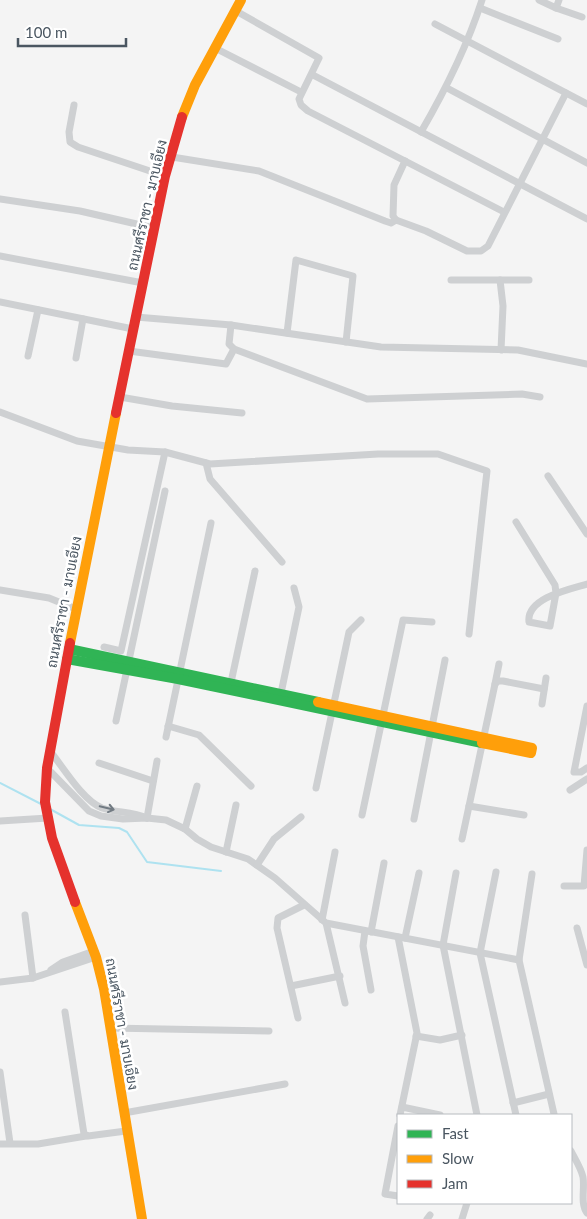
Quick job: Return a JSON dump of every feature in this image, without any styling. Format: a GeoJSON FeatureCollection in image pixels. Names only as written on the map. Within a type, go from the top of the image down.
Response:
{"type":"FeatureCollection","features":[{"type":"Feature","properties":{"kind":"main road","name":"ถนนศรีราชา - มาบเอียง"},"geometry":{"type":"LineString","coordinates":[[142,1219],[110,1028],[95,954],[52,838],[45,802],[47,768],[76,609],[165,176],[172,157],[180,122],[195,85],[241,0]]}},
{"type":"Feature","properties":{"kind":"main road"},"geometry":{"type":"LineString","coordinates":[[68,654],[483,740]]}},
{"type":"Feature","properties":{"kind":"street"},"geometry":{"type":"LineString","coordinates":[[539,0],[582,18]]}},
{"type":"Feature","properties":{"kind":"street"},"geometry":{"type":"LineString","coordinates":[[556,8],[559,0]]}},
{"type":"Feature","properties":{"kind":"street"},"geometry":{"type":"LineString","coordinates":[[421,132],[446,88],[468,42],[481,4],[558,39]]}},
{"type":"Feature","properties":{"kind":"street"},"geometry":{"type":"LineString","coordinates":[[236,11],[319,58],[313,75],[301,92],[300,99],[302,105],[308,111],[504,212]]}},
{"type":"Feature","properties":{"kind":"street"},"geometry":{"type":"LineString","coordinates":[[435,24],[587,104]]}},
{"type":"Feature","properties":{"kind":"street"},"geometry":{"type":"LineString","coordinates":[[215,48],[301,92]]}},
{"type":"Feature","properties":{"kind":"street"},"geometry":{"type":"LineString","coordinates":[[313,75],[587,219]]}},
{"type":"Feature","properties":{"kind":"street"},"geometry":{"type":"LineString","coordinates":[[446,88],[587,163]]}},
{"type":"Feature","properties":{"kind":"street"},"geometry":{"type":"LineString","coordinates":[[172,157],[259,171],[385,221],[391,222],[396,220],[426,231],[467,251],[478,252],[488,246],[566,93]]}},
{"type":"Feature","properties":{"kind":"street"},"geometry":{"type":"LineString","coordinates":[[74,106],[69,132],[70,142],[78,147],[165,176]]}},
{"type":"Feature","properties":{"kind":"street"},"geometry":{"type":"LineString","coordinates":[[396,220],[393,216],[394,185],[405,161]]}},
{"type":"Feature","properties":{"kind":"street"},"geometry":{"type":"LineString","coordinates":[[0,199],[80,211],[154,228]]}},
{"type":"Feature","properties":{"kind":"street"},"geometry":{"type":"LineString","coordinates":[[0,256],[143,283]]}},
{"type":"Feature","properties":{"kind":"street"},"geometry":{"type":"LineString","coordinates":[[287,333],[296,260],[353,276],[346,342]]}},
{"type":"Feature","properties":{"kind":"street"},"geometry":{"type":"LineString","coordinates":[[451,280],[529,280]]}},
{"type":"Feature","properties":{"kind":"street"},"geometry":{"type":"LineString","coordinates":[[500,280],[503,306],[501,350]]}},
{"type":"Feature","properties":{"kind":"street"},"geometry":{"type":"LineString","coordinates":[[0,302],[133,330]]}},
{"type":"Feature","properties":{"kind":"street"},"geometry":{"type":"LineString","coordinates":[[28,356],[38,310]]}},
{"type":"Feature","properties":{"kind":"street"},"geometry":{"type":"LineString","coordinates":[[136,317],[232,325],[382,347],[518,350],[587,364]]}},
{"type":"Feature","properties":{"kind":"street"},"geometry":{"type":"LineString","coordinates":[[76,358],[84,319]]}},
{"type":"Feature","properties":{"kind":"street"},"geometry":{"type":"LineString","coordinates":[[232,325],[229,344],[234,350],[366,399],[522,394],[540,397]]}},
{"type":"Feature","properties":{"kind":"street"},"geometry":{"type":"LineString","coordinates":[[129,351],[226,364],[234,350]]}},
{"type":"Feature","properties":{"kind":"street"},"geometry":{"type":"LineString","coordinates":[[120,397],[172,406],[242,413]]}},
{"type":"Feature","properties":{"kind":"street"},"geometry":{"type":"LineString","coordinates":[[0,412],[77,442],[165,452],[206,463],[378,454],[438,454],[487,471],[468,634]]}},
{"type":"Feature","properties":{"kind":"street"},"geometry":{"type":"LineString","coordinates":[[104,647],[122,650],[165,452]]}},
{"type":"Feature","properties":{"kind":"street"},"geometry":{"type":"LineString","coordinates":[[206,463],[210,479],[282,562]]}},
{"type":"Feature","properties":{"kind":"street"},"geometry":{"type":"LineString","coordinates":[[548,476],[587,534]]}},
{"type":"Feature","properties":{"kind":"street"},"geometry":{"type":"LineString","coordinates":[[116,721],[165,491]]}},
{"type":"Feature","properties":{"kind":"street"},"geometry":{"type":"LineString","coordinates":[[516,522],[555,585],[556,593],[550,626],[529,622],[530,616],[539,602],[556,593],[587,584]]}},
{"type":"Feature","properties":{"kind":"street"},"geometry":{"type":"LineString","coordinates":[[166,737],[211,523]]}},
{"type":"Feature","properties":{"kind":"street"},"geometry":{"type":"LineString","coordinates":[[230,687],[255,571]]}},
{"type":"Feature","properties":{"kind":"street"},"geometry":{"type":"LineString","coordinates":[[280,698],[298,607],[294,588]]}},
{"type":"Feature","properties":{"kind":"street"},"geometry":{"type":"LineString","coordinates":[[0,590],[49,598],[76,609]]}},
{"type":"Feature","properties":{"kind":"street"},"geometry":{"type":"LineString","coordinates":[[316,788],[349,632],[361,620]]}},
{"type":"Feature","properties":{"kind":"street"},"geometry":{"type":"LineString","coordinates":[[362,815],[403,620],[432,622]]}},
{"type":"Feature","properties":{"kind":"street"},"geometry":{"type":"LineString","coordinates":[[414,818],[433,729],[445,660]]}},
{"type":"Feature","properties":{"kind":"street"},"geometry":{"type":"LineString","coordinates":[[462,839],[499,664]]}},
{"type":"Feature","properties":{"kind":"street"},"geometry":{"type":"LineString","coordinates":[[542,704],[546,678]]}},
{"type":"Feature","properties":{"kind":"street"},"geometry":{"type":"LineString","coordinates":[[495,684],[498,681],[503,681],[544,689]]}},
{"type":"Feature","properties":{"kind":"street"},"geometry":{"type":"LineString","coordinates":[[587,706],[574,772],[580,772],[587,768]]}},
{"type":"Feature","properties":{"kind":"street"},"geometry":{"type":"LineString","coordinates":[[168,726],[199,734],[252,786]]}},
{"type":"Feature","properties":{"kind":"street"},"geometry":{"type":"LineString","coordinates":[[50,751],[85,798],[96,805],[136,813],[147,818]]}},
{"type":"Feature","properties":{"kind":"street"},"geometry":{"type":"LineString","coordinates":[[147,818],[157,762]]}},
{"type":"Feature","properties":{"kind":"street"},"geometry":{"type":"LineString","coordinates":[[99,763],[154,781]]}},
{"type":"Feature","properties":{"kind":"street"},"geometry":{"type":"LineString","coordinates":[[47,768],[89,811],[101,816],[123,819],[147,818],[166,820],[185,829],[197,839],[226,852],[248,859],[275,878],[324,921],[519,960]]}},
{"type":"Feature","properties":{"kind":"street"},"geometry":{"type":"LineString","coordinates":[[570,790],[587,779]]}},
{"type":"Feature","properties":{"kind":"street"},"geometry":{"type":"LineString","coordinates":[[185,829],[197,786]]}},
{"type":"Feature","properties":{"kind":"street"},"geometry":{"type":"LineString","coordinates":[[226,852],[236,805]]}},
{"type":"Feature","properties":{"kind":"street"},"geometry":{"type":"LineString","coordinates":[[469,806],[524,815]]}},
{"type":"Feature","properties":{"kind":"street"},"geometry":{"type":"LineString","coordinates":[[257,865],[274,839],[301,817]]}},
{"type":"Feature","properties":{"kind":"street"},"geometry":{"type":"LineString","coordinates":[[0,821],[48,818]]}},
{"type":"Feature","properties":{"kind":"street"},"geometry":{"type":"LineString","coordinates":[[564,886],[585,886],[587,850]]}},
{"type":"Feature","properties":{"kind":"street"},"geometry":{"type":"LineString","coordinates":[[335,852],[324,921],[340,976],[345,1003]]}},
{"type":"Feature","properties":{"kind":"street"},"geometry":{"type":"LineString","coordinates":[[371,990],[363,946],[384,863]]}},
{"type":"Feature","properties":{"kind":"street"},"geometry":{"type":"LineString","coordinates":[[496,872],[480,953],[516,1114]]}},
{"type":"Feature","properties":{"kind":"street"},"geometry":{"type":"LineString","coordinates":[[400,1114],[416,1036],[402,938],[419,873]]}},
{"type":"Feature","properties":{"kind":"street"},"geometry":{"type":"LineString","coordinates":[[456,873],[443,945],[477,1114]]}},
{"type":"Feature","properties":{"kind":"street"},"geometry":{"type":"LineString","coordinates":[[532,874],[519,960],[554,1114]]}},
{"type":"Feature","properties":{"kind":"street"},"geometry":{"type":"LineString","coordinates":[[298,1018],[276,928],[278,918],[304,904]]}},
{"type":"Feature","properties":{"kind":"street"},"geometry":{"type":"LineString","coordinates":[[25,915],[32,978]]}},
{"type":"Feature","properties":{"kind":"street"},"geometry":{"type":"LineString","coordinates":[[577,928],[587,965]]}},
{"type":"Feature","properties":{"kind":"street"},"geometry":{"type":"LineString","coordinates":[[0,982],[32,978],[48,972],[63,962],[95,954]]}},
{"type":"Feature","properties":{"kind":"street"},"geometry":{"type":"LineString","coordinates":[[291,986],[340,976]]}},
{"type":"Feature","properties":{"kind":"street"},"geometry":{"type":"LineString","coordinates":[[65,1012],[84,1134],[86,1136]]}},
{"type":"Feature","properties":{"kind":"street"},"geometry":{"type":"LineString","coordinates":[[110,1028],[269,1032]]}},
{"type":"Feature","properties":{"kind":"street"},"geometry":{"type":"LineString","coordinates":[[416,1036],[440,1040],[462,1035]]}},
{"type":"Feature","properties":{"kind":"street"},"geometry":{"type":"LineString","coordinates":[[0,1072],[10,1143]]}},
{"type":"Feature","properties":{"kind":"street"},"geometry":{"type":"LineString","coordinates":[[124,1113],[285,1084]]}},
{"type":"Feature","properties":{"kind":"street"},"geometry":{"type":"LineString","coordinates":[[513,1103],[550,1094]]}},
{"type":"Feature","properties":{"kind":"street"},"geometry":{"type":"LineString","coordinates":[[402,1107],[435,1114]]}},
{"type":"Feature","properties":{"kind":"street"},"geometry":{"type":"LineString","coordinates":[[0,1144],[38,1144],[126,1131]]}},
{"type":"Feature","properties":{"kind":"street"},"geometry":{"type":"LineString","coordinates":[[397,1131],[385,1194],[397,1196]]}},
{"type":"Feature","properties":{"kind":"street"},"geometry":{"type":"LineString","coordinates":[[572,1153],[582,1174],[583,1203],[587,1213]]}},
{"type":"Feature","properties":{"kind":"street"},"geometry":{"type":"LineString","coordinates":[[462,1219],[467,1204]]}},
{"type":"Feature","properties":{"kind":"waterway"},"geometry":{"type":"LineString","coordinates":[[0,783],[41,804]]}},
{"type":"Feature","properties":{"kind":"waterway"},"geometry":{"type":"LineString","coordinates":[[50,809],[79,825],[119,828],[127,832],[147,862],[221,871]]}},
{"type":"Feature","properties":{"kind":"traffic: fast"},"geometry":{"type":"LineString","coordinates":[[69,649],[318,702]]}},
{"type":"Feature","properties":{"kind":"traffic: fast"},"geometry":{"type":"LineString","coordinates":[[67,659],[178,679],[482,743]]}},
{"type":"Feature","properties":{"kind":"traffic: slow"},"geometry":{"type":"LineString","coordinates":[[182,117],[195,85],[241,0]]}},
{"type":"Feature","properties":{"kind":"traffic: slow"},"geometry":{"type":"LineString","coordinates":[[70,643],[116,413]]}},
{"type":"Feature","properties":{"kind":"traffic: slow"},"geometry":{"type":"LineString","coordinates":[[318,702],[532,748],[531,753],[482,743]]}},
{"type":"Feature","properties":{"kind":"traffic: slow"},"geometry":{"type":"LineString","coordinates":[[75,902],[96,957],[104,989],[142,1219]]}},
{"type":"Feature","properties":{"kind":"traffic: jam"},"geometry":{"type":"LineString","coordinates":[[116,413],[165,176],[182,117]]}},
{"type":"Feature","properties":{"kind":"traffic: jam"},"geometry":{"type":"LineString","coordinates":[[70,643],[47,768],[45,802],[52,838],[75,902]]}}]}
